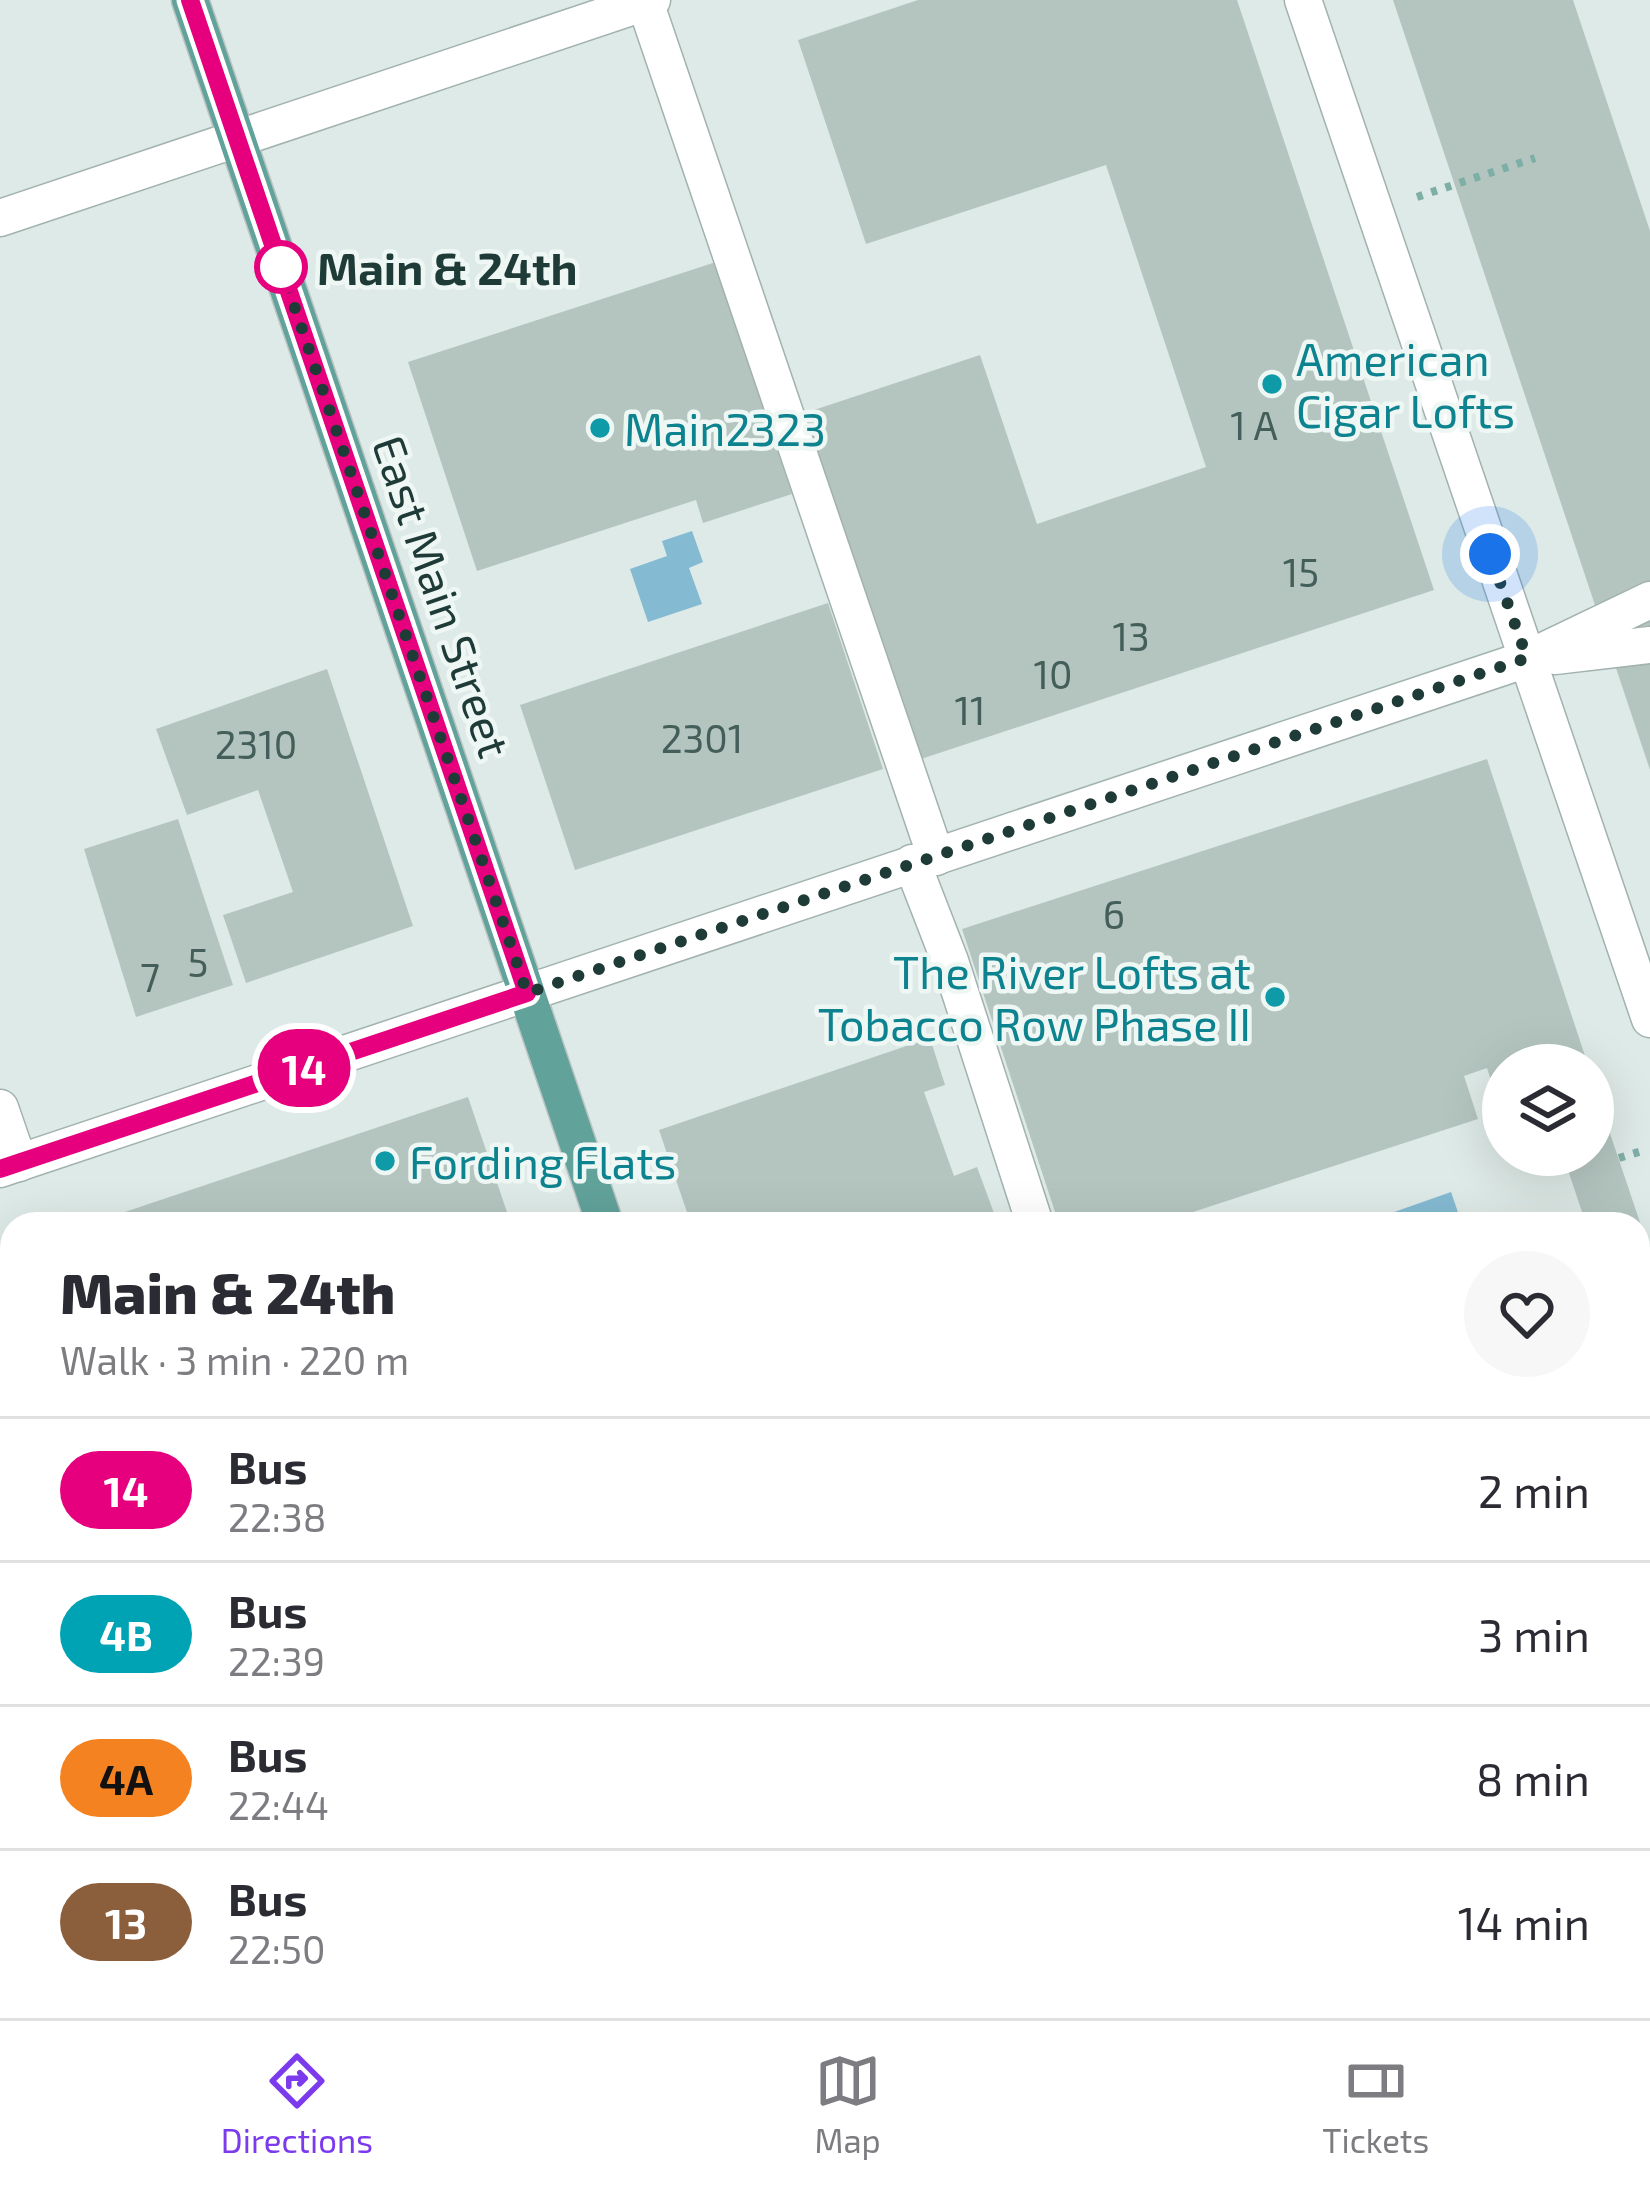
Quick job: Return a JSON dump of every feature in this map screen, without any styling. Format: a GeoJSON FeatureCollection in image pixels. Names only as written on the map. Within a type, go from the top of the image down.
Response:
{"type":"FeatureCollection","features":[{"type":"Feature","properties":{"kind":"main road","name":"East Main Street"},"geometry":{"type":"LineString","coordinates":[[190,0],[601,1212]]}},
{"type":"Feature","properties":{"kind":"street"},"geometry":{"type":"LineString","coordinates":[[1303,0],[1650,1019]]}},
{"type":"Feature","properties":{"kind":"street"},"geometry":{"type":"LineString","coordinates":[[0,218],[649,1],[924,860],[950,961],[1031,1212]]}},
{"type":"Feature","properties":{"kind":"street"},"geometry":{"type":"LineString","coordinates":[[0,1108],[10,1166],[1527,658],[1650,600]]}},
{"type":"Feature","properties":{"kind":"street"},"geometry":{"type":"LineString","coordinates":[[1527,658],[1650,645]]}},
{"type":"Feature","properties":{"kind":"path"},"geometry":{"type":"LineString","coordinates":[[1409,200],[1535,158]]}},
{"type":"Feature","properties":{"kind":"path"},"geometry":{"type":"LineString","coordinates":[[1619,1159],[1645,1150]]}},
{"type":"Feature","properties":{"kind":"water"},"geometry":{"type":"Polygon","coordinates":[[[692,531],[703,562],[689,568],[702,604],[648,622],[630,569],[667,556],[662,541],[692,531]]]}},
{"type":"Feature","properties":{"kind":"water"},"geometry":{"type":"Polygon","coordinates":[[[1451,1192],[1458,1212],[1394,1212],[1451,1192]]]}},
{"type":"Feature","properties":{"kind":"building","name":"American Cigar Lofts"},"geometry":{"type":"Polygon","coordinates":[[[918,0],[1237,0],[1434,590],[921,759],[805,413],[980,355],[1037,524],[1206,467],[1106,165],[866,244],[798,40],[918,0]]]}},
{"type":"Feature","properties":{"kind":"building"},"geometry":{"type":"Polygon","coordinates":[[[1393,0],[1573,0],[1650,231],[1650,770],[1393,0]]]}},
{"type":"Feature","properties":{"kind":"building","name":"Main2323"},"geometry":{"type":"Polygon","coordinates":[[[716,262],[792,494],[703,523],[696,500],[477,571],[408,362],[716,262]]]}},
{"type":"Feature","properties":{"kind":"building"},"geometry":{"type":"Polygon","coordinates":[[[828,603],[883,769],[575,870],[520,705],[828,603]]]}},
{"type":"Feature","properties":{"kind":"building"},"geometry":{"type":"Polygon","coordinates":[[[327,669],[413,926],[246,983],[223,915],[293,892],[258,790],[187,815],[156,729],[327,669]]]}},
{"type":"Feature","properties":{"kind":"building","name":"The River Lofts at Tobacco Row Phase II"},"geometry":{"type":"Polygon","coordinates":[[[1487,759],[1581,1044],[1482,1044],[1482,1070],[1464,1076],[1478,1119],[1193,1212],[1055,1212],[962,929],[1487,759]]]}},
{"type":"Feature","properties":{"kind":"building"},"geometry":{"type":"Polygon","coordinates":[[[178,819],[233,985],[136,1017],[84,849],[178,819]]]}},
{"type":"Feature","properties":{"kind":"building"},"geometry":{"type":"Polygon","coordinates":[[[930,1038],[945,1085],[924,1092],[954,1176],[977,1167],[994,1212],[687,1212],[659,1130],[930,1038]]]}},
{"type":"Feature","properties":{"kind":"building","name":"Fording Flats"},"geometry":{"type":"Polygon","coordinates":[[[468,1097],[507,1212],[125,1212],[468,1097]]]}},
{"type":"Feature","properties":{"kind":"building"},"geometry":{"type":"Polygon","coordinates":[[[1614,1145],[1637,1212],[1582,1212],[1570,1176],[1614,1176],[1614,1145]]]}},
{"type":"Feature","properties":{"kind":"bus line","name":"14"},"geometry":{"type":"LineString","coordinates":[[0,1169],[527,993],[190,0]]}},
{"type":"Feature","properties":{"kind":"place","name":"Main & 24th"},"geometry":{"type":"Point","coordinates":[281,267]}},
{"type":"Feature","properties":{"kind":"place","name":"American Cigar Lofts"},"geometry":{"type":"Point","coordinates":[1272,384]}},
{"type":"Feature","properties":{"kind":"place","name":"Main2323"},"geometry":{"type":"Point","coordinates":[600,428]}},
{"type":"Feature","properties":{"kind":"place","name":"The River Lofts at Tobacco Row Phase II"},"geometry":{"type":"Point","coordinates":[1275,997]}},
{"type":"Feature","properties":{"kind":"place","name":"Fording Flats"},"geometry":{"type":"Point","coordinates":[385,1161]}},
{"type":"Feature","properties":{"kind":"route"},"geometry":{"type":"LineString","coordinates":[[281,267],[527,993],[1527,658],[1490,554]]}}]}
